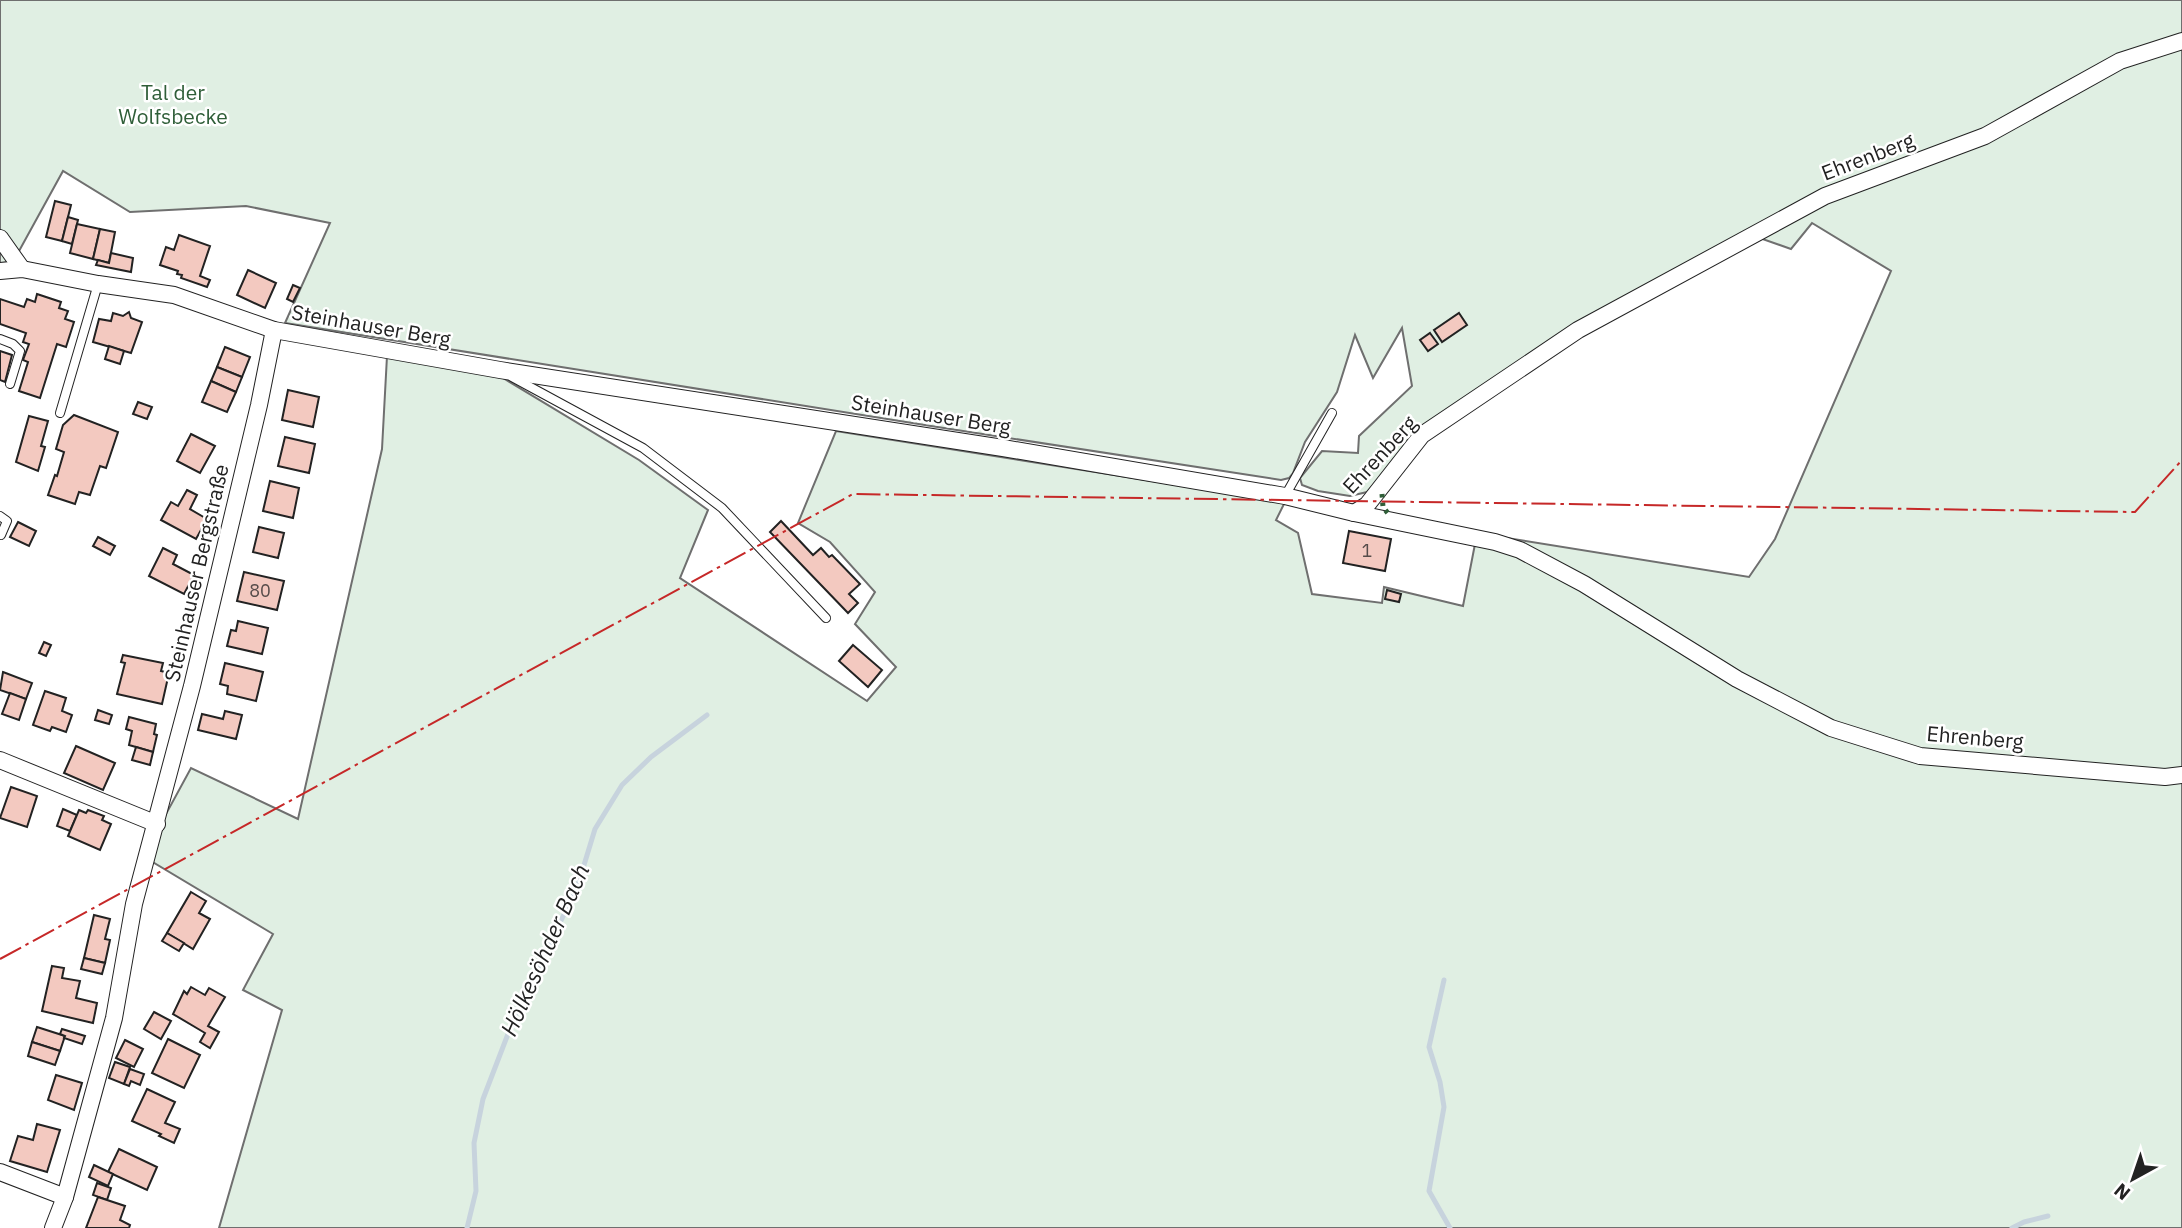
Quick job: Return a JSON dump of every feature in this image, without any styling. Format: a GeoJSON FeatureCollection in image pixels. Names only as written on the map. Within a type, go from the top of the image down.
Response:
{"type":"FeatureCollection","features":[{"type":"Feature","properties":{"kind":"street","name":"Ehrenberg"},"geometry":{"type":"LineString","coordinates":[[1354,513],[1367,505],[1422,435],[1578,330],[1825,196],[1985,136],[2120,61],[2182,41]]}},
{"type":"Feature","properties":{"kind":"street"},"geometry":{"type":"LineString","coordinates":[[0,238],[22,268]]}},
{"type":"Feature","properties":{"kind":"street","name":"Steinhauser Berg"},"geometry":{"type":"LineString","coordinates":[[0,271],[22,268],[98,284],[174,295],[275,330],[500,370],[990,446],[1285,496],[1354,513]]}},
{"type":"Feature","properties":{"kind":"street","name":"Steinhauser Bergstraße"},"geometry":{"type":"LineString","coordinates":[[53,1228],[65,1197],[114,1018],[134,904],[157,824],[275,330]]}},
{"type":"Feature","properties":{"kind":"street","name":"Ehrenberg"},"geometry":{"type":"LineString","coordinates":[[1354,513],[1495,542],[1520,550],[1584,583],[1737,679],[1831,728],[1920,756],[2165,777],[2182,775]]}},
{"type":"Feature","properties":{"kind":"street"},"geometry":{"type":"LineString","coordinates":[[0,760],[157,824]]}},
{"type":"Feature","properties":{"kind":"street"},"geometry":{"type":"LineString","coordinates":[[0,1172],[65,1197]]}},
{"type":"Feature","properties":{"kind":"lane"},"geometry":{"type":"LineString","coordinates":[[60,413],[98,284]]}},
{"type":"Feature","properties":{"kind":"lane"},"geometry":{"type":"LineString","coordinates":[[0,339],[13,344],[20,351],[10,384]]}},
{"type":"Feature","properties":{"kind":"lane","name":"Steinhauser Berg"},"geometry":{"type":"LineString","coordinates":[[500,370],[643,448],[722,508],[827,618]]}},
{"type":"Feature","properties":{"kind":"lane"},"geometry":{"type":"LineString","coordinates":[[1285,496],[1332,413]]}},
{"type":"Feature","properties":{"kind":"lane"},"geometry":{"type":"LineString","coordinates":[[0,516],[7,521],[1,535]]}},
{"type":"Feature","properties":{"kind":"green space","name":"Tal der Wolfsbecke"},"geometry":{"type":"Polygon","coordinates":[[[0,0],[2182,0],[2182,1228],[219,1228],[282,1010],[243,990],[273,934],[151,861],[160,825],[191,768],[298,819],[382,449],[387,356],[503,378],[639,460],[708,510],[680,578],[867,701],[896,667],[855,624],[875,592],[830,542],[798,523],[836,431],[1285,502],[1276,520],[1298,533],[1312,594],[1382,603],[1384,587],[1463,606],[1475,544],[1482,534],[1749,577],[1775,539],[1891,271],[1812,223],[1791,249],[1757,237],[1575,338],[1426,430],[1367,492],[1350,496],[1318,491],[1302,485],[1300,478],[1322,451],[1358,453],[1359,436],[1412,386],[1402,328],[1373,378],[1355,335],[1337,392],[1305,442],[1293,473],[1289,478],[1281,480],[285,323],[330,223],[246,206],[130,212],[63,171],[13,262],[0,263],[0,0]]]}},
{"type":"Feature","properties":{"kind":"building"},"geometry":{"type":"Polygon","coordinates":[[[55,201],[71,205],[62,241],[46,237],[55,201]]]}},
{"type":"Feature","properties":{"kind":"building"},"geometry":{"type":"Polygon","coordinates":[[[68,217],[78,220],[72,244],[62,241],[68,217]]]}},
{"type":"Feature","properties":{"kind":"building"},"geometry":{"type":"Polygon","coordinates":[[[77,224],[100,229],[93,259],[70,253],[77,224]]]}},
{"type":"Feature","properties":{"kind":"building"},"geometry":{"type":"Polygon","coordinates":[[[100,229],[115,232],[109,263],[93,259],[100,229]]]}},
{"type":"Feature","properties":{"kind":"building"},"geometry":{"type":"Polygon","coordinates":[[[179,235],[210,246],[200,276],[210,280],[207,287],[181,278],[182,275],[177,274],[178,271],[160,265],[166,247],[174,250],[179,235]]]}},
{"type":"Feature","properties":{"kind":"building"},"geometry":{"type":"Polygon","coordinates":[[[111,253],[133,258],[131,272],[96,265],[98,260],[109,263],[111,253]]]}},
{"type":"Feature","properties":{"kind":"building"},"geometry":{"type":"Polygon","coordinates":[[[248,270],[276,283],[265,308],[237,295],[248,270]]]}},
{"type":"Feature","properties":{"kind":"building"},"geometry":{"type":"Polygon","coordinates":[[[293,285],[300,288],[293,302],[287,299],[293,285]]]}},
{"type":"Feature","properties":{"kind":"building"},"geometry":{"type":"Polygon","coordinates":[[[37,294],[61,302],[59,308],[68,311],[65,319],[74,322],[66,347],[57,344],[40,398],[19,391],[28,362],[23,360],[29,344],[23,342],[26,333],[0,324],[0,299],[24,307],[27,299],[35,302],[37,294]]]}},
{"type":"Feature","properties":{"kind":"building"},"geometry":{"type":"Polygon","coordinates":[[[129,312],[131,318],[142,322],[131,353],[93,342],[99,319],[111,321],[113,313],[123,316],[129,312]]]}},
{"type":"Feature","properties":{"kind":"building"},"geometry":{"type":"Polygon","coordinates":[[[1459,313],[1467,325],[1442,342],[1434,330],[1459,313]]]}},
{"type":"Feature","properties":{"kind":"building"},"geometry":{"type":"Polygon","coordinates":[[[1430,333],[1438,344],[1428,351],[1420,340],[1430,333]]]}},
{"type":"Feature","properties":{"kind":"building"},"geometry":{"type":"Polygon","coordinates":[[[109,346],[124,351],[120,364],[105,359],[109,346]]]}},
{"type":"Feature","properties":{"kind":"building"},"geometry":{"type":"Polygon","coordinates":[[[225,347],[250,357],[242,377],[217,367],[225,347]]]}},
{"type":"Feature","properties":{"kind":"building"},"geometry":{"type":"Polygon","coordinates":[[[0,351],[12,355],[5,382],[0,380],[0,351]]]}},
{"type":"Feature","properties":{"kind":"building"},"geometry":{"type":"Polygon","coordinates":[[[217,367],[242,377],[236,392],[211,381],[217,367]]]}},
{"type":"Feature","properties":{"kind":"building"},"geometry":{"type":"Polygon","coordinates":[[[211,381],[236,392],[227,412],[202,402],[211,381]]]}},
{"type":"Feature","properties":{"kind":"building"},"geometry":{"type":"Polygon","coordinates":[[[288,390],[319,397],[313,427],[282,420],[288,390]]]}},
{"type":"Feature","properties":{"kind":"building"},"geometry":{"type":"Polygon","coordinates":[[[138,402],[152,407],[147,419],[133,414],[138,402]]]}},
{"type":"Feature","properties":{"kind":"building"},"geometry":{"type":"Polygon","coordinates":[[[74,415],[118,432],[106,468],[100,466],[90,495],[79,492],[75,504],[48,495],[64,452],[56,449],[63,425],[74,415]]]}},
{"type":"Feature","properties":{"kind":"building"},"geometry":{"type":"Polygon","coordinates":[[[29,416],[48,421],[41,446],[45,447],[38,471],[16,462],[29,416]]]}},
{"type":"Feature","properties":{"kind":"building"},"geometry":{"type":"Polygon","coordinates":[[[191,434],[215,446],[200,473],[177,461],[191,434]]]}},
{"type":"Feature","properties":{"kind":"building"},"geometry":{"type":"Polygon","coordinates":[[[285,437],[315,444],[309,473],[278,466],[285,437]]]}},
{"type":"Feature","properties":{"kind":"building"},"geometry":{"type":"Polygon","coordinates":[[[270,481],[299,488],[293,518],[263,511],[270,481]]]}},
{"type":"Feature","properties":{"kind":"building"},"geometry":{"type":"Polygon","coordinates":[[[187,490],[197,495],[190,509],[207,519],[196,539],[161,520],[171,502],[178,506],[187,490]]]}},
{"type":"Feature","properties":{"kind":"building"},"geometry":{"type":"Polygon","coordinates":[[[781,521],[813,555],[821,548],[829,557],[832,555],[860,584],[849,594],[858,603],[848,613],[770,532],[781,521]]]}},
{"type":"Feature","properties":{"kind":"building"},"geometry":{"type":"Polygon","coordinates":[[[18,522],[36,531],[29,546],[10,537],[18,522]]]}},
{"type":"Feature","properties":{"kind":"building"},"geometry":{"type":"Polygon","coordinates":[[[259,527],[284,533],[278,558],[253,552],[259,527]]]}},
{"type":"Feature","properties":{"kind":"building"},"geometry":{"type":"Polygon","coordinates":[[[1349,531],[1391,539],[1385,571],[1343,563],[1349,531]]]}},
{"type":"Feature","properties":{"kind":"building"},"geometry":{"type":"Polygon","coordinates":[[[98,537],[115,546],[110,555],[93,546],[98,537]]]}},
{"type":"Feature","properties":{"kind":"building"},"geometry":{"type":"Polygon","coordinates":[[[163,548],[177,555],[173,564],[194,575],[184,594],[149,576],[163,548]]]}},
{"type":"Feature","properties":{"kind":"building"},"geometry":{"type":"Polygon","coordinates":[[[244,572],[284,581],[277,610],[237,601],[244,572]]]}},
{"type":"Feature","properties":{"kind":"building"},"geometry":{"type":"Polygon","coordinates":[[[1387,590],[1401,594],[1399,602],[1385,599],[1387,590]]]}},
{"type":"Feature","properties":{"kind":"building"},"geometry":{"type":"Polygon","coordinates":[[[238,621],[268,628],[262,654],[227,646],[231,630],[236,631],[238,621]]]}},
{"type":"Feature","properties":{"kind":"building"},"geometry":{"type":"Polygon","coordinates":[[[44,642],[51,645],[46,656],[39,653],[44,642]]]}},
{"type":"Feature","properties":{"kind":"building"},"geometry":{"type":"Polygon","coordinates":[[[853,645],[882,670],[868,687],[839,661],[853,645]]]}},
{"type":"Feature","properties":{"kind":"building"},"geometry":{"type":"Polygon","coordinates":[[[123,655],[163,663],[161,671],[169,673],[162,704],[117,694],[125,663],[121,662],[123,655]]]}},
{"type":"Feature","properties":{"kind":"building"},"geometry":{"type":"Polygon","coordinates":[[[225,663],[263,672],[256,701],[227,694],[228,686],[220,684],[225,663]]]}},
{"type":"Feature","properties":{"kind":"building"},"geometry":{"type":"Polygon","coordinates":[[[3,672],[32,683],[26,699],[0,690],[3,672]]]}},
{"type":"Feature","properties":{"kind":"building"},"geometry":{"type":"Polygon","coordinates":[[[45,691],[66,698],[62,711],[72,715],[66,732],[52,727],[50,731],[33,725],[45,691]]]}},
{"type":"Feature","properties":{"kind":"building"},"geometry":{"type":"Polygon","coordinates":[[[10,693],[26,699],[19,720],[2,714],[10,693]]]}},
{"type":"Feature","properties":{"kind":"building"},"geometry":{"type":"Polygon","coordinates":[[[98,710],[112,715],[109,724],[95,720],[98,710]]]}},
{"type":"Feature","properties":{"kind":"building"},"geometry":{"type":"Polygon","coordinates":[[[225,711],[242,715],[236,739],[198,730],[202,714],[223,719],[225,711]]]}},
{"type":"Feature","properties":{"kind":"building"},"geometry":{"type":"Polygon","coordinates":[[[129,717],[156,724],[154,734],[157,735],[153,752],[129,745],[132,731],[126,729],[129,717]]]}},
{"type":"Feature","properties":{"kind":"building"},"geometry":{"type":"Polygon","coordinates":[[[76,746],[115,763],[103,790],[64,773],[76,746]]]}},
{"type":"Feature","properties":{"kind":"building"},"geometry":{"type":"Polygon","coordinates":[[[136,747],[153,752],[150,765],[132,760],[136,747]]]}},
{"type":"Feature","properties":{"kind":"building"},"geometry":{"type":"Polygon","coordinates":[[[11,787],[37,796],[27,827],[0,818],[11,787]]]}},
{"type":"Feature","properties":{"kind":"building"},"geometry":{"type":"Polygon","coordinates":[[[63,809],[77,815],[70,831],[57,826],[63,809]]]}},
{"type":"Feature","properties":{"kind":"building"},"geometry":{"type":"Polygon","coordinates":[[[79,810],[86,813],[88,810],[104,816],[102,820],[111,824],[100,850],[68,836],[79,810]]]}},
{"type":"Feature","properties":{"kind":"building"},"geometry":{"type":"Polygon","coordinates":[[[191,892],[206,901],[199,913],[210,919],[193,949],[167,933],[191,892]]]}},
{"type":"Feature","properties":{"kind":"building"},"geometry":{"type":"Polygon","coordinates":[[[94,915],[110,919],[105,939],[110,940],[105,963],[84,958],[94,915]]]}},
{"type":"Feature","properties":{"kind":"building"},"geometry":{"type":"Polygon","coordinates":[[[167,933],[184,943],[179,951],[162,941],[167,933]]]}},
{"type":"Feature","properties":{"kind":"building"},"geometry":{"type":"Polygon","coordinates":[[[84,958],[105,963],[102,974],[81,969],[84,958]]]}},
{"type":"Feature","properties":{"kind":"building"},"geometry":{"type":"Polygon","coordinates":[[[52,966],[64,968],[62,978],[80,981],[76,998],[97,1003],[93,1023],[42,1011],[52,966]]]}},
{"type":"Feature","properties":{"kind":"building"},"geometry":{"type":"Polygon","coordinates":[[[191,987],[205,995],[209,988],[225,997],[208,1026],[219,1032],[210,1048],[200,1042],[205,1033],[173,1014],[184,991],[187,994],[191,987]]]}},
{"type":"Feature","properties":{"kind":"building"},"geometry":{"type":"Polygon","coordinates":[[[154,1012],[171,1021],[161,1039],[144,1029],[154,1012]]]}},
{"type":"Feature","properties":{"kind":"building"},"geometry":{"type":"Polygon","coordinates":[[[37,1027],[65,1036],[60,1051],[32,1042],[37,1027]]]}},
{"type":"Feature","properties":{"kind":"building"},"geometry":{"type":"Polygon","coordinates":[[[62,1029],[85,1036],[82,1044],[64,1038],[65,1036],[60,1034],[62,1029]]]}},
{"type":"Feature","properties":{"kind":"building"},"geometry":{"type":"Polygon","coordinates":[[[168,1039],[200,1055],[184,1088],[152,1073],[168,1039]]]}},
{"type":"Feature","properties":{"kind":"building"},"geometry":{"type":"Polygon","coordinates":[[[125,1040],[143,1049],[134,1067],[116,1058],[125,1040]]]}},
{"type":"Feature","properties":{"kind":"building"},"geometry":{"type":"Polygon","coordinates":[[[32,1042],[60,1051],[55,1065],[28,1056],[32,1042]]]}},
{"type":"Feature","properties":{"kind":"building"},"geometry":{"type":"Polygon","coordinates":[[[115,1062],[130,1067],[124,1084],[109,1078],[115,1062]]]}},
{"type":"Feature","properties":{"kind":"building"},"geometry":{"type":"Polygon","coordinates":[[[130,1069],[144,1074],[140,1085],[131,1081],[129,1086],[124,1084],[130,1069]]]}},
{"type":"Feature","properties":{"kind":"building"},"geometry":{"type":"Polygon","coordinates":[[[56,1075],[82,1083],[74,1110],[48,1100],[56,1075]]]}},
{"type":"Feature","properties":{"kind":"building"},"geometry":{"type":"Polygon","coordinates":[[[147,1089],[175,1102],[165,1123],[180,1129],[174,1143],[132,1121],[147,1089]]]}},
{"type":"Feature","properties":{"kind":"building"},"geometry":{"type":"Polygon","coordinates":[[[37,1124],[60,1130],[47,1172],[10,1161],[18,1136],[33,1140],[37,1124]]]}},
{"type":"Feature","properties":{"kind":"building"},"geometry":{"type":"Polygon","coordinates":[[[119,1149],[157,1167],[147,1190],[108,1172],[119,1149]]]}},
{"type":"Feature","properties":{"kind":"building"},"geometry":{"type":"Polygon","coordinates":[[[94,1165],[113,1174],[108,1186],[89,1177],[94,1165]]]}},
{"type":"Feature","properties":{"kind":"building"},"geometry":{"type":"Polygon","coordinates":[[[97,1183],[111,1188],[107,1200],[93,1195],[97,1183]]]}},
{"type":"Feature","properties":{"kind":"building"},"geometry":{"type":"Polygon","coordinates":[[[98,1197],[125,1206],[120,1220],[130,1225],[129,1228],[86,1228],[98,1197]]]}},
{"type":"Feature","properties":{"kind":"waterway","name":"Hölkesöhder Bach"},"geometry":{"type":"LineString","coordinates":[[467,1228],[476,1191],[474,1143],[483,1099],[518,1008],[577,888],[595,829],[622,785],[651,757],[707,715]]}},
{"type":"Feature","properties":{"kind":"waterway"},"geometry":{"type":"LineString","coordinates":[[1444,980],[1429,1047],[1440,1082],[1444,1107],[1429,1191],[1450,1228]]}},
{"type":"Feature","properties":{"kind":"waterway"},"geometry":{"type":"LineString","coordinates":[[2012,1228],[2048,1216]]}},
{"type":"Feature","properties":{"kind":"hedge"},"geometry":{"type":"LineString","coordinates":[[1382,494],[1383,507],[1390,516]]}},
{"type":"Feature","properties":{"kind":"power"},"geometry":{"type":"LineString","coordinates":[[0,959],[853,494],[2135,512],[2182,460]]}}]}
